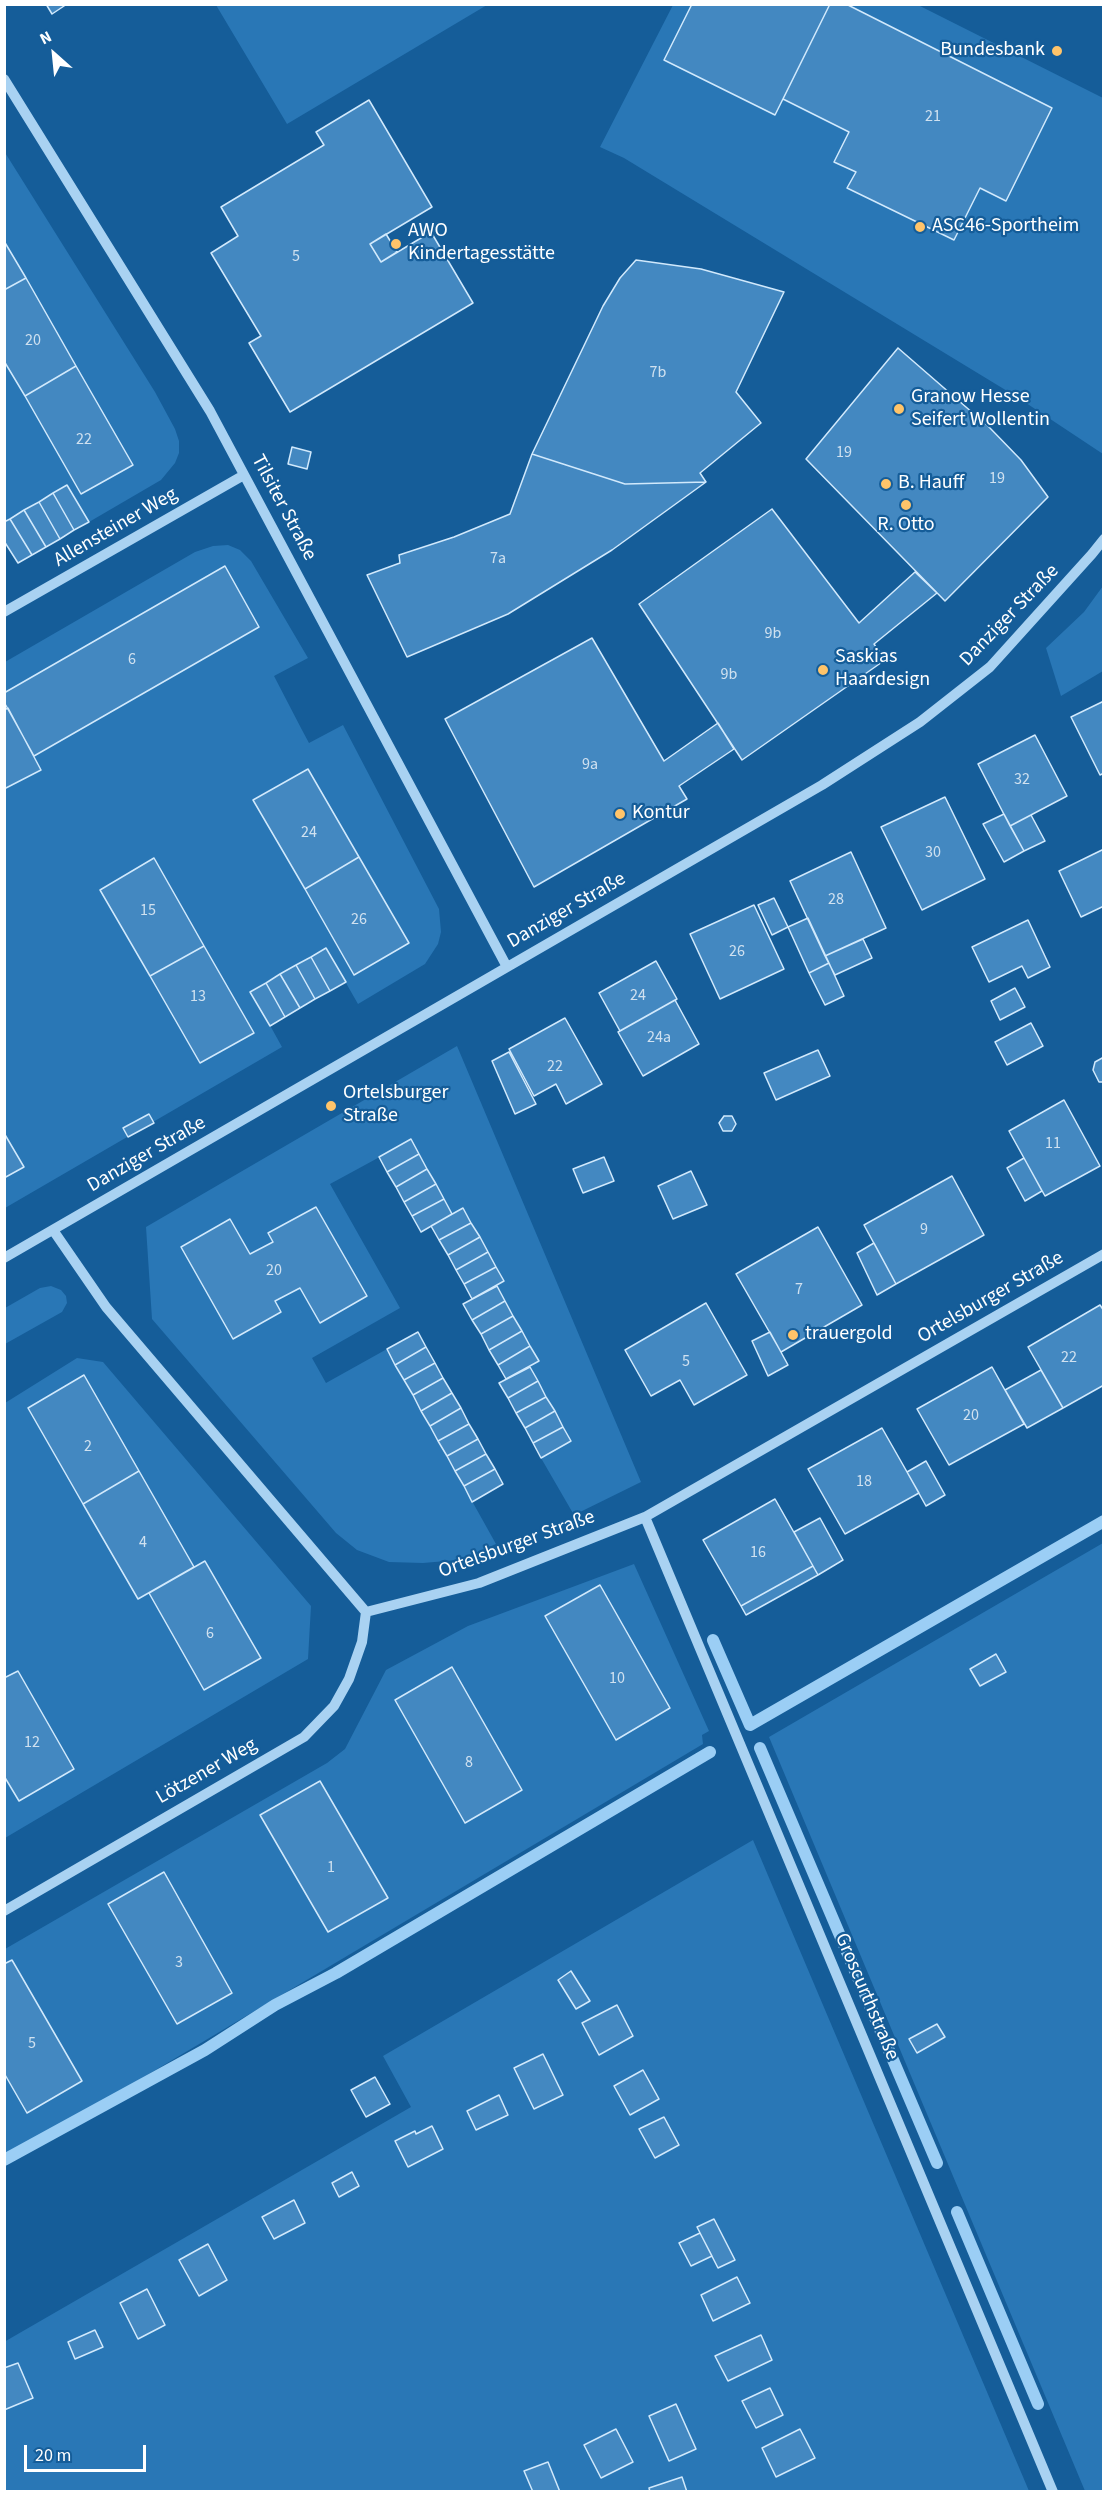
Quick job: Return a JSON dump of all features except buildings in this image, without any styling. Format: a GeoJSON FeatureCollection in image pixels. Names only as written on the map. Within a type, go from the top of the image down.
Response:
{"type":"FeatureCollection","features":[{"type":"Feature","properties":{"kind":"street","name":"Tilsiter Straße"},"geometry":{"type":"LineString","coordinates":[[4,79],[205,402],[507,968]]}},
{"type":"Feature","properties":{"kind":"street","name":"Allensteiner Weg"},"geometry":{"type":"LineString","coordinates":[[4,612],[244,475]]}},
{"type":"Feature","properties":{"kind":"street","name":"Danziger Straße"},"geometry":{"type":"LineString","coordinates":[[4,1258],[822,785],[920,722],[990,667],[1104,539]]}},
{"type":"Feature","properties":{"kind":"street"},"geometry":{"type":"LineString","coordinates":[[53,1230],[106,1307],[366,1612]]}},
{"type":"Feature","properties":{"kind":"street","name":"Ortelsburger Straße"},"geometry":{"type":"LineString","coordinates":[[366,1612],[479,1583],[645,1517],[1104,1254]]}},
{"type":"Feature","properties":{"kind":"street","name":"Groscurthstraße"},"geometry":{"type":"LineString","coordinates":[[645,1517],[1053,2492]]}},
{"type":"Feature","properties":{"kind":"street","name":"Lötzener Weg"},"geometry":{"type":"LineString","coordinates":[[4,1911],[304,1737],[333,1706],[349,1679],[362,1642],[366,1612]]}},
{"type":"Feature","properties":{"kind":"shaded area"},"geometry":{"type":"Polygon","coordinates":[[[216,5],[487,5],[287,124],[216,5]]]}},
{"type":"Feature","properties":{"kind":"shaded area","name":"ASC46-Sportheim"},"geometry":{"type":"Polygon","coordinates":[[[673,5],[918,5],[1103,98],[1103,454],[1017,397],[624,158],[600,147],[673,5]]]}},
{"type":"Feature","properties":{"kind":"shaded area"},"geometry":{"type":"Polygon","coordinates":[[[4,151],[155,392],[179,441],[179,453],[175,463],[161,480],[89,522],[53,493],[5,522],[4,151]]]}},
{"type":"Feature","properties":{"kind":"shaded area"},"geometry":{"type":"Polygon","coordinates":[[[228,545],[240,550],[251,561],[308,658],[274,676],[302,730],[309,743],[343,725],[439,909],[441,932],[438,944],[425,964],[358,1004],[326,948],[251,991],[282,1047],[5,1208],[5,662],[195,552],[213,546],[228,545]]]}},
{"type":"Feature","properties":{"kind":"shaded area"},"geometry":{"type":"Polygon","coordinates":[[[1103,586],[1103,671],[1061,696],[1046,648],[1084,612],[1103,586]]]}},
{"type":"Feature","properties":{"kind":"shaded area"},"geometry":{"type":"Polygon","coordinates":[[[457,1046],[641,1482],[574,1515],[541,1458],[571,1441],[530,1367],[538,1361],[497,1286],[504,1281],[463,1208],[452,1214],[411,1140],[330,1184],[400,1308],[312,1358],[326,1383],[387,1349],[496,1544],[458,1560],[423,1563],[389,1562],[357,1550],[336,1533],[152,1319],[146,1227],[457,1046]]]}},
{"type":"Feature","properties":{"kind":"shaded area"},"geometry":{"type":"Polygon","coordinates":[[[51,1286],[61,1290],[66,1296],[67,1303],[62,1312],[5,1344],[5,1308],[40,1288],[51,1286]]]}},
{"type":"Feature","properties":{"kind":"shaded area"},"geometry":{"type":"Polygon","coordinates":[[[77,1358],[103,1362],[311,1606],[308,1659],[5,1838],[5,1403],[77,1358]]]}},
{"type":"Feature","properties":{"kind":"shaded area"},"geometry":{"type":"Polygon","coordinates":[[[1103,1543],[1103,2491],[1085,2491],[769,1737],[1103,1543]]]}},
{"type":"Feature","properties":{"kind":"shaded area"},"geometry":{"type":"Polygon","coordinates":[[[634,1564],[709,1731],[702,1735],[703,1744],[132,2084],[5,2157],[5,1949],[327,1763],[345,1749],[386,1670],[468,1626],[634,1564]]]}},
{"type":"Feature","properties":{"kind":"shaded area"},"geometry":{"type":"Polygon","coordinates":[[[753,1840],[1029,2491],[5,2491],[4,2342],[411,2107],[383,2056],[753,1840]]]}},
{"type":"Feature","properties":{"kind":"waterway"},"geometry":{"type":"LineString","coordinates":[[713,1640],[750,1725],[1104,1521]]}},
{"type":"Feature","properties":{"kind":"waterway"},"geometry":{"type":"LineString","coordinates":[[760,1748],[937,2163]]}},
{"type":"Feature","properties":{"kind":"waterway"},"geometry":{"type":"LineString","coordinates":[[4,2160],[205,2050],[275,2005],[336,1973],[710,1752]]}},
{"type":"Feature","properties":{"kind":"waterway"},"geometry":{"type":"LineString","coordinates":[[957,2212],[1038,2404]]}},
{"type":"Feature","properties":{"kind":"place","name":"Bundesbank"},"geometry":{"type":"Point","coordinates":[1057,51]}},
{"type":"Feature","properties":{"kind":"place","name":"ASC46-Sportheim"},"geometry":{"type":"Point","coordinates":[920,227]}},
{"type":"Feature","properties":{"kind":"place","name":"AWO Kindertagesstätte"},"geometry":{"type":"Point","coordinates":[396,244]}},
{"type":"Feature","properties":{"kind":"place","name":"Granow Hesse Seifert Wollentin"},"geometry":{"type":"Point","coordinates":[899,409]}},
{"type":"Feature","properties":{"kind":"place","name":"B. Hauff"},"geometry":{"type":"Point","coordinates":[886,484]}},
{"type":"Feature","properties":{"kind":"place","name":"R. Otto"},"geometry":{"type":"Point","coordinates":[906,505]}},
{"type":"Feature","properties":{"kind":"place","name":"Saskias Haardesign"},"geometry":{"type":"Point","coordinates":[823,670]}},
{"type":"Feature","properties":{"kind":"place","name":"Kontur"},"geometry":{"type":"Point","coordinates":[620,814]}},
{"type":"Feature","properties":{"kind":"place","name":"Ortelsburger Straße"},"geometry":{"type":"Point","coordinates":[331,1106]}},
{"type":"Feature","properties":{"kind":"place","name":"trauergold"},"geometry":{"type":"Point","coordinates":[793,1335]}}]}
